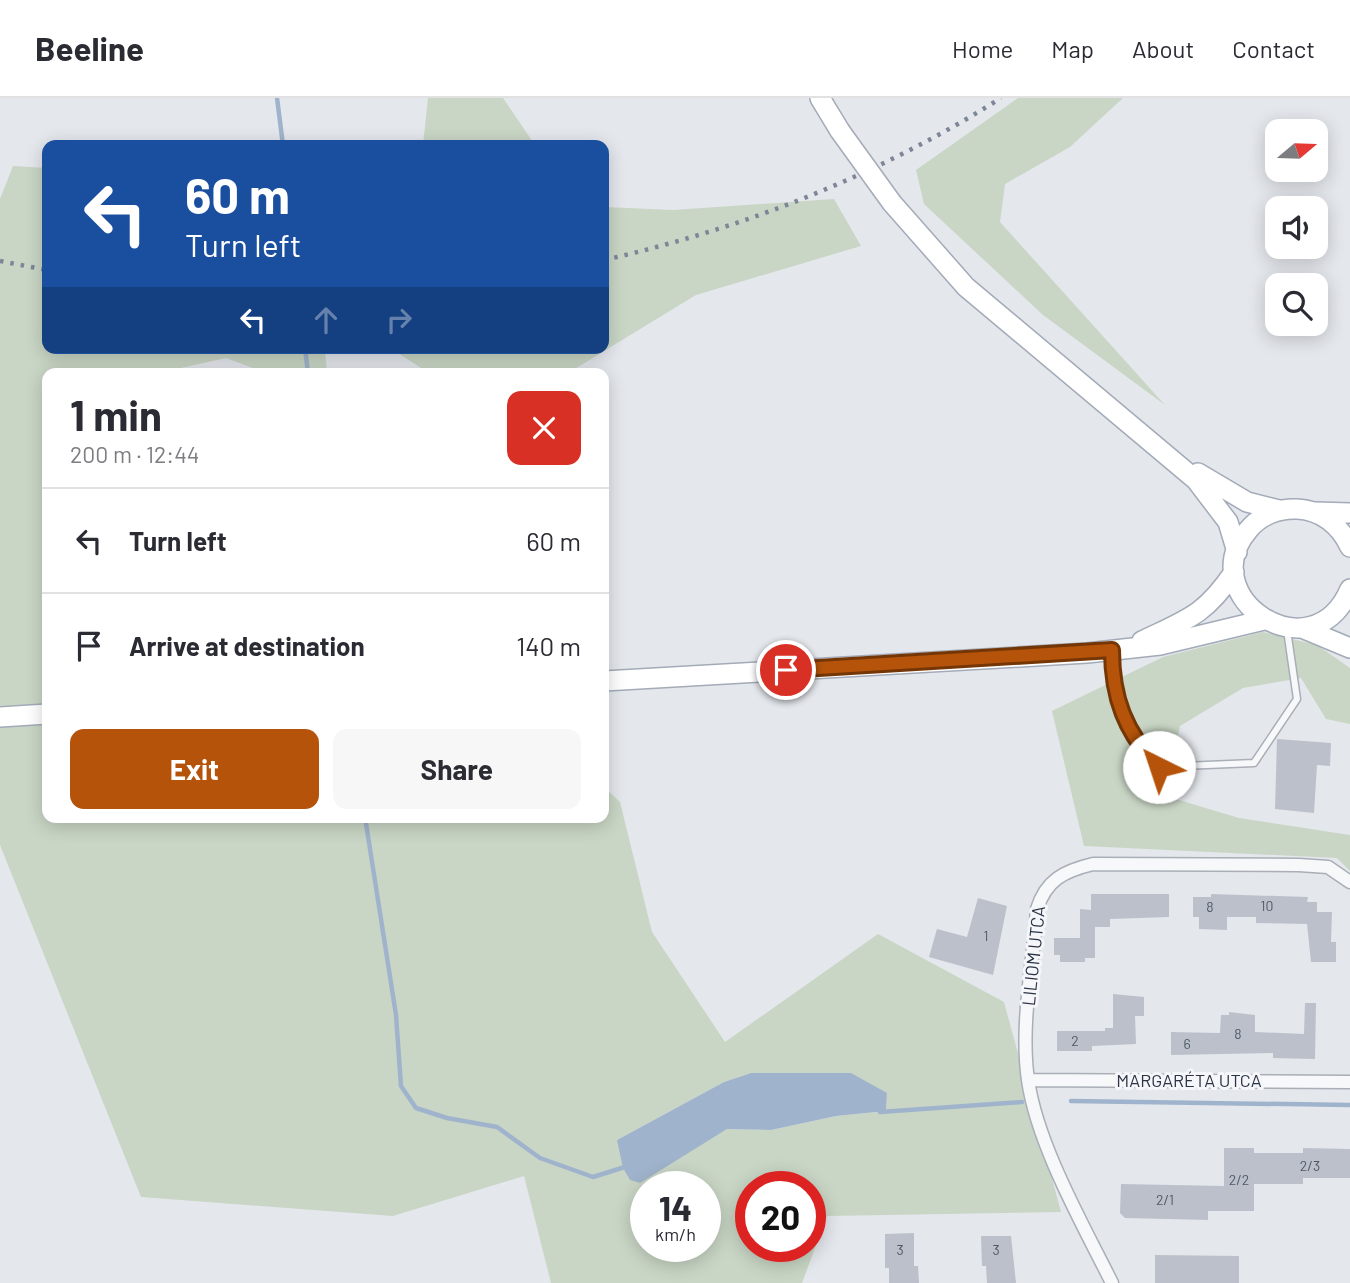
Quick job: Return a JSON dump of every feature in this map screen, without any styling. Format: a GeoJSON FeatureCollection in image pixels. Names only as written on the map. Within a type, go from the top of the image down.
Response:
{"type":"FeatureCollection","features":[{"type":"Feature","properties":{"kind":"main road"},"geometry":{"type":"LineString","coordinates":[[820,98],[840,131],[892,203],[965,287],[1196,480],[1222,512],[1233,534],[1237,552]]}},
{"type":"Feature","properties":{"kind":"main road"},"geometry":{"type":"LineString","coordinates":[[1172,458],[1247,502],[1279,510],[1296,508],[1314,512],[1350,513]]}},
{"type":"Feature","properties":{"kind":"main road"},"geometry":{"type":"LineString","coordinates":[[1120,648],[1198,614],[1216,598],[1234,572],[1237,552],[1244,536],[1255,523],[1279,510]]}},
{"type":"Feature","properties":{"kind":"main road"},"geometry":{"type":"LineString","coordinates":[[1314,512],[1335,525],[1350,547]]}},
{"type":"Feature","properties":{"kind":"main road"},"geometry":{"type":"LineString","coordinates":[[1234,572],[1243,600],[1264,620]]}},
{"type":"Feature","properties":{"kind":"main road"},"geometry":{"type":"LineString","coordinates":[[1294,628],[1330,616],[1350,589]]}},
{"type":"Feature","properties":{"kind":"main road"},"geometry":{"type":"LineString","coordinates":[[609,681],[1160,645],[1264,620],[1350,648]]}},
{"type":"Feature","properties":{"kind":"main road"},"geometry":{"type":"LineString","coordinates":[[0,717],[42,714]]}},
{"type":"Feature","properties":{"kind":"street","name":"LILIOM UTCA"},"geometry":{"type":"LineString","coordinates":[[1112,1283],[1076,1211],[1042,1132],[1028,1080],[1025,1044],[1037,909],[1043,891],[1063,873],[1093,864],[1299,864],[1328,867],[1350,883]]}},
{"type":"Feature","properties":{"kind":"street","name":"MARGARÉTA UTCA"},"geometry":{"type":"LineString","coordinates":[[1028,1080],[1350,1082]]}},
{"type":"Feature","properties":{"kind":"lane"},"geometry":{"type":"LineString","coordinates":[[1120,648],[1112,686],[1140,748],[1159,767],[1254,762],[1297,699],[1294,628]]}},
{"type":"Feature","properties":{"kind":"green space"},"geometry":{"type":"Polygon","coordinates":[[[428,98],[503,98],[532,140],[424,140],[428,98]]]}},
{"type":"Feature","properties":{"kind":"green space"},"geometry":{"type":"Polygon","coordinates":[[[1018,98],[1123,98],[1070,147],[1005,184],[1000,222],[1165,405],[1043,315],[924,204],[916,170],[1018,98]]]}},
{"type":"Feature","properties":{"kind":"green space"},"geometry":{"type":"Polygon","coordinates":[[[13,166],[42,168],[42,354],[325,354],[327,368],[253,368],[226,358],[181,368],[42,368],[42,823],[609,823],[609,792],[620,802],[652,932],[725,1042],[878,934],[1004,1002],[1061,1212],[827,1216],[826,1219],[826,1171],[735,1171],[735,1262],[810,1262],[802,1283],[551,1283],[524,1176],[393,1216],[141,1197],[0,845],[0,199],[13,166]],[[751,1073],[724,1082],[617,1140],[686,1153],[727,1129],[771,1130],[836,1116],[886,1111],[887,1093],[751,1073]]]}},
{"type":"Feature","properties":{"kind":"green space"},"geometry":{"type":"Polygon","coordinates":[[[834,199],[861,246],[696,295],[609,348],[609,207],[673,210],[834,199]]]}},
{"type":"Feature","properties":{"kind":"green space"},"geometry":{"type":"Polygon","coordinates":[[[399,354],[599,354],[576,368],[421,368],[399,354]]]}},
{"type":"Feature","properties":{"kind":"green space"},"geometry":{"type":"Polygon","coordinates":[[[1263,632],[1317,645],[1350,668],[1350,724],[1326,719],[1301,678],[1243,688],[1180,726],[1173,757],[1169,797],[1239,818],[1350,835],[1350,871],[1337,858],[1084,846],[1052,711],[1163,657],[1263,632]]]}},
{"type":"Feature","properties":{"kind":"water"},"geometry":{"type":"Polygon","coordinates":[[[751,1073],[851,1073],[887,1093],[886,1111],[836,1116],[771,1130],[727,1129],[659,1171],[630,1171],[630,1180],[623,1168],[617,1140],[724,1082],[751,1073]]]}},
{"type":"Feature","properties":{"kind":"building"},"geometry":{"type":"Polygon","coordinates":[[[1277,739],[1331,743],[1330,766],[1317,765],[1314,813],[1275,809],[1277,739]]]}},
{"type":"Feature","properties":{"kind":"building"},"geometry":{"type":"Polygon","coordinates":[[[1091,894],[1169,894],[1169,917],[1110,919],[1110,927],[1095,927],[1095,958],[1085,958],[1085,962],[1060,962],[1060,955],[1054,955],[1054,938],[1080,938],[1080,909],[1091,910],[1091,894]]]}},
{"type":"Feature","properties":{"kind":"building"},"geometry":{"type":"Polygon","coordinates":[[[1211,894],[1308,897],[1307,902],[1317,902],[1317,912],[1332,912],[1331,942],[1336,942],[1336,962],[1311,962],[1307,924],[1256,923],[1256,917],[1227,917],[1227,930],[1199,929],[1199,917],[1193,917],[1193,897],[1211,897],[1211,894]]]}},
{"type":"Feature","properties":{"kind":"building"},"geometry":{"type":"Polygon","coordinates":[[[978,898],[1007,906],[993,975],[929,957],[937,929],[967,937],[978,898]]]}},
{"type":"Feature","properties":{"kind":"building"},"geometry":{"type":"Polygon","coordinates":[[[1113,994],[1144,997],[1144,1016],[1135,1016],[1136,1044],[1092,1046],[1092,1051],[1057,1051],[1057,1031],[1105,1031],[1105,1028],[1113,1028],[1113,994]]]}},
{"type":"Feature","properties":{"kind":"building"},"geometry":{"type":"Polygon","coordinates":[[[1305,1003],[1316,1003],[1315,1059],[1273,1058],[1273,1053],[1171,1055],[1171,1032],[1220,1033],[1221,1015],[1229,1015],[1229,1012],[1255,1015],[1255,1032],[1304,1034],[1305,1003]]]}},
{"type":"Feature","properties":{"kind":"building"},"geometry":{"type":"Polygon","coordinates":[[[1224,1148],[1254,1148],[1254,1153],[1303,1153],[1303,1148],[1350,1149],[1350,1178],[1303,1178],[1303,1184],[1254,1184],[1254,1211],[1208,1211],[1208,1220],[1125,1218],[1120,1213],[1121,1184],[1224,1186],[1224,1148]]]}},
{"type":"Feature","properties":{"kind":"building"},"geometry":{"type":"Polygon","coordinates":[[[914,1233],[914,1266],[918,1266],[919,1283],[889,1283],[889,1268],[885,1268],[885,1234],[914,1233]]]}},
{"type":"Feature","properties":{"kind":"building"},"geometry":{"type":"Polygon","coordinates":[[[981,1236],[1011,1236],[1016,1283],[987,1283],[986,1266],[982,1266],[981,1236]]]}},
{"type":"Feature","properties":{"kind":"building"},"geometry":{"type":"Polygon","coordinates":[[[1155,1255],[1239,1256],[1239,1283],[1155,1283],[1155,1255]]]}},
{"type":"Feature","properties":{"kind":"waterway"},"geometry":{"type":"LineString","coordinates":[[277,98],[282,140]]}},
{"type":"Feature","properties":{"kind":"waterway"},"geometry":{"type":"LineString","coordinates":[[306,354],[307,368]]}},
{"type":"Feature","properties":{"kind":"waterway"},"geometry":{"type":"LineString","coordinates":[[366,823],[396,1015],[401,1086],[416,1108],[447,1118],[497,1127],[540,1158],[593,1177],[628,1166]]}},
{"type":"Feature","properties":{"kind":"waterway"},"geometry":{"type":"LineString","coordinates":[[1071,1101],[1350,1105]]}},
{"type":"Feature","properties":{"kind":"waterway"},"geometry":{"type":"LineString","coordinates":[[880,1112],[1022,1102]]}},
{"type":"Feature","properties":{"kind":"railway"},"geometry":{"type":"LineString","coordinates":[[609,259],[708,232],[810,196],[907,151],[1001,98]]}},
{"type":"Feature","properties":{"kind":"railway"},"geometry":{"type":"LineString","coordinates":[[0,261],[42,269]]}},
{"type":"Feature","properties":{"kind":"route"},"geometry":{"type":"LineString","coordinates":[[786,670],[1112,650],[1112,686],[1140,748],[1159,767]]}}]}
